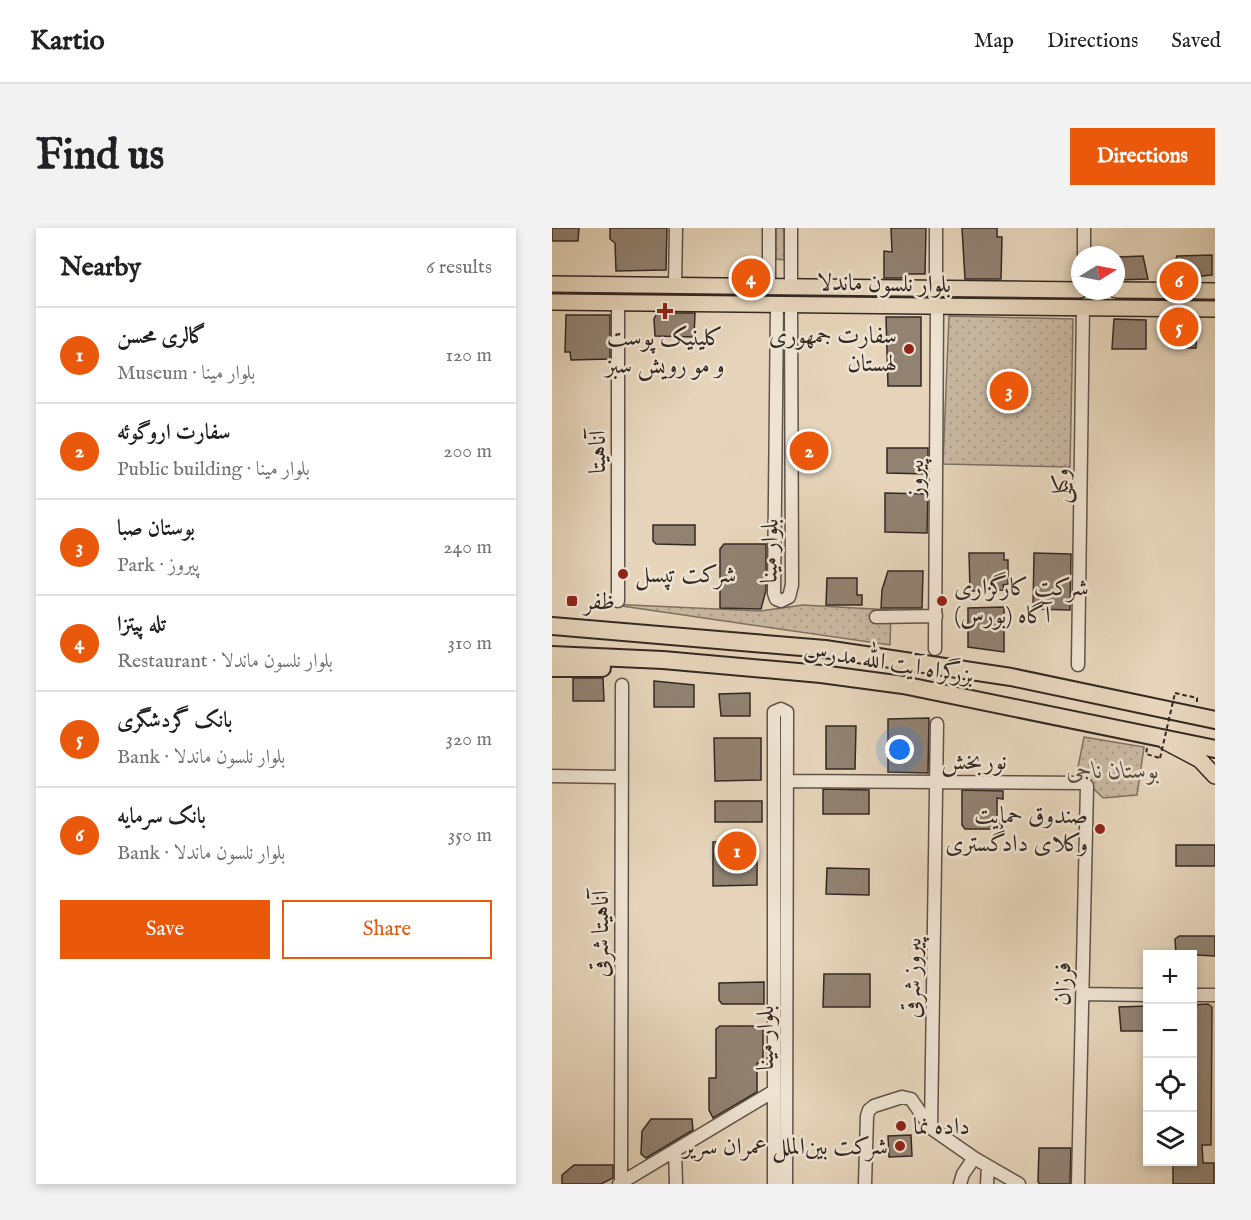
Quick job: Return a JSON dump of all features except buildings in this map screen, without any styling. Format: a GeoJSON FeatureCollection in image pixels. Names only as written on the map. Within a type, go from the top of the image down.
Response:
{"type":"FeatureCollection","features":[{"type":"Feature","properties":{"kind":"highway","name":"بزرگراه آیت الله مدرس"},"geometry":{"type":"LineString","coordinates":[[552,626],[836,650],[1011,676],[1215,720]]}},
{"type":"Feature","properties":{"kind":"highway","name":"بزرگراه آیت الله مدرس"},"geometry":{"type":"LineString","coordinates":[[552,655],[663,660],[821,674],[903,685],[1215,749]]}},
{"type":"Feature","properties":{"kind":"highway"},"geometry":{"type":"LineString","coordinates":[[552,668],[604,668],[663,660]]}},
{"type":"Feature","properties":{"kind":"main road","name":"بلوار نلسون ماندلا"},"geometry":{"type":"LineString","coordinates":[[552,284],[1071,290]]}},
{"type":"Feature","properties":{"kind":"main road"},"geometry":{"type":"LineString","coordinates":[[870,288],[870,305]]}},
{"type":"Feature","properties":{"kind":"main road"},"geometry":{"type":"LineString","coordinates":[[1125,290],[1215,291]]}},
{"type":"Feature","properties":{"kind":"main road","name":"بلوار نلسون ماندلا"},"geometry":{"type":"LineString","coordinates":[[552,302],[1215,309]]}},
{"type":"Feature","properties":{"kind":"main road"},"geometry":{"type":"LineString","coordinates":[[1150,734],[1200,760],[1215,776]]}},
{"type":"Feature","properties":{"kind":"street"},"geometry":{"type":"LineString","coordinates":[[675,286],[676,228]]}},
{"type":"Feature","properties":{"kind":"street"},"geometry":{"type":"LineString","coordinates":[[769,228],[769,286]]}},
{"type":"Feature","properties":{"kind":"street"},"geometry":{"type":"LineString","coordinates":[[791,228],[791,287]]}},
{"type":"Feature","properties":{"kind":"street"},"geometry":{"type":"LineString","coordinates":[[936,228],[936,288]]}},
{"type":"Feature","properties":{"kind":"street"},"geometry":{"type":"LineString","coordinates":[[1083,246],[1084,228]]}},
{"type":"Feature","properties":{"kind":"street"},"geometry":{"type":"LineString","coordinates":[[768,261],[778,265],[791,262]]}},
{"type":"Feature","properties":{"kind":"street","name":"آناهیتا"},"geometry":{"type":"LineString","coordinates":[[618,303],[618,601]]}},
{"type":"Feature","properties":{"kind":"street","name":"بلوار مینا"},"geometry":{"type":"LineString","coordinates":[[784,304],[791,321],[792,585],[789,597],[781,600],[776,599],[774,593],[777,320],[784,304]]}},
{"type":"Feature","properties":{"kind":"street","name":"پیروز"},"geometry":{"type":"LineString","coordinates":[[935,649],[937,306]]}},
{"type":"Feature","properties":{"kind":"street","name":"وكيلی"},"geometry":{"type":"LineString","coordinates":[[1078,665],[1083,308]]}},
{"type":"Feature","properties":{"kind":"street"},"geometry":{"type":"LineString","coordinates":[[777,320],[791,321]]}},
{"type":"Feature","properties":{"kind":"street"},"geometry":{"type":"LineString","coordinates":[[876,617],[936,616]]}},
{"type":"Feature","properties":{"kind":"street","name":"آناهیتا شرقی"},"geometry":{"type":"LineString","coordinates":[[620,1183],[622,685]]}},
{"type":"Feature","properties":{"kind":"street","name":"بلوار مینا"},"geometry":{"type":"LineString","coordinates":[[774,1184],[774,712],[781,709],[787,712],[786,1184]]}},
{"type":"Feature","properties":{"kind":"street","name":"پیروز شرقی"},"geometry":{"type":"LineString","coordinates":[[931,1128],[937,724]]}},
{"type":"Feature","properties":{"kind":"street"},"geometry":{"type":"LineString","coordinates":[[552,776],[621,777]]}},
{"type":"Feature","properties":{"kind":"street","name":"نوربخش"},"geometry":{"type":"LineString","coordinates":[[787,781],[1084,783],[1087,786]]}},
{"type":"Feature","properties":{"kind":"street","name":"فرزان"},"geometry":{"type":"LineString","coordinates":[[1078,1184],[1087,786]]}},
{"type":"Feature","properties":{"kind":"street"},"geometry":{"type":"LineString","coordinates":[[1083,994],[1143,994]]}},
{"type":"Feature","properties":{"kind":"street"},"geometry":{"type":"LineString","coordinates":[[1197,995],[1215,995]]}},
{"type":"Feature","properties":{"kind":"street"},"geometry":{"type":"LineString","coordinates":[[620,1183],[774,1091]]}},
{"type":"Feature","properties":{"kind":"street"},"geometry":{"type":"LineString","coordinates":[[865,1184],[867,1116],[874,1106],[907,1097],[931,1128],[974,1158],[1019,1184]]}},
{"type":"Feature","properties":{"kind":"street"},"geometry":{"type":"LineString","coordinates":[[675,1150],[676,1184]]}},
{"type":"Feature","properties":{"kind":"street"},"geometry":{"type":"LineString","coordinates":[[960,1184],[963,1174],[974,1158]]}},
{"type":"Feature","properties":{"kind":"street"},"geometry":{"type":"LineString","coordinates":[[987,1184],[988,1166]]}},
{"type":"Feature","properties":{"kind":"path"},"geometry":{"type":"LineString","coordinates":[[1146,754],[1160,758],[1175,693],[1197,698]]}},
{"type":"Feature","properties":{"kind":"green space"},"geometry":{"type":"Polygon","coordinates":[[[776,228],[784,228],[784,260],[776,259],[776,228]]]}},
{"type":"Feature","properties":{"kind":"green space"},"geometry":{"type":"Polygon","coordinates":[[[949,316],[1073,319],[1070,467],[943,464],[949,316]]]}},
{"type":"Feature","properties":{"kind":"green space"},"geometry":{"type":"Polygon","coordinates":[[[608,604],[761,611],[803,605],[891,610],[890,645],[608,604]]]}},
{"type":"Feature","properties":{"kind":"green space","name":"بوستان ناجی"},"geometry":{"type":"Polygon","coordinates":[[[1084,737],[1144,747],[1137,795],[1103,798],[1077,772],[1084,737]]]}},
{"type":"Feature","properties":{"kind":"place","name":"تله پیتزا"},"geometry":{"type":"Point","coordinates":[751,278]}},
{"type":"Feature","properties":{"kind":"place","name":"بانک سرمایه"},"geometry":{"type":"Point","coordinates":[1179,281]}},
{"type":"Feature","properties":{"kind":"place","name":"کلینیک پوست و مو رویش سبز"},"geometry":{"type":"Point","coordinates":[665,311]}},
{"type":"Feature","properties":{"kind":"place","name":"بانک گردشگری"},"geometry":{"type":"Point","coordinates":[1179,327]}},
{"type":"Feature","properties":{"kind":"place","name":"سفارت جمهوری لهستان"},"geometry":{"type":"Point","coordinates":[909,349]}},
{"type":"Feature","properties":{"kind":"place","name":"بوستان صبا"},"geometry":{"type":"Point","coordinates":[1009,391]}},
{"type":"Feature","properties":{"kind":"place","name":"سفارت اروگوئه"},"geometry":{"type":"Point","coordinates":[809,451]}},
{"type":"Feature","properties":{"kind":"place","name":"شرکت تپسل"},"geometry":{"type":"Point","coordinates":[623,574]}},
{"type":"Feature","properties":{"kind":"place","name":"ظفر"},"geometry":{"type":"Point","coordinates":[572,601]}},
{"type":"Feature","properties":{"kind":"place","name":"شرکت کارگزاری آگاه (بورس)"},"geometry":{"type":"Point","coordinates":[942,601]}},
{"type":"Feature","properties":{"kind":"place","name":"صندوق حمایت وکلای دادگستری"},"geometry":{"type":"Point","coordinates":[1100,829]}},
{"type":"Feature","properties":{"kind":"place","name":"گالری محسن"},"geometry":{"type":"Point","coordinates":[737,851]}},
{"type":"Feature","properties":{"kind":"place","name":"داده نما"},"geometry":{"type":"Point","coordinates":[901,1126]}},
{"type":"Feature","properties":{"kind":"place","name":"شرکت بین‌الملل عمران سریر"},"geometry":{"type":"Point","coordinates":[900,1146]}}]}
